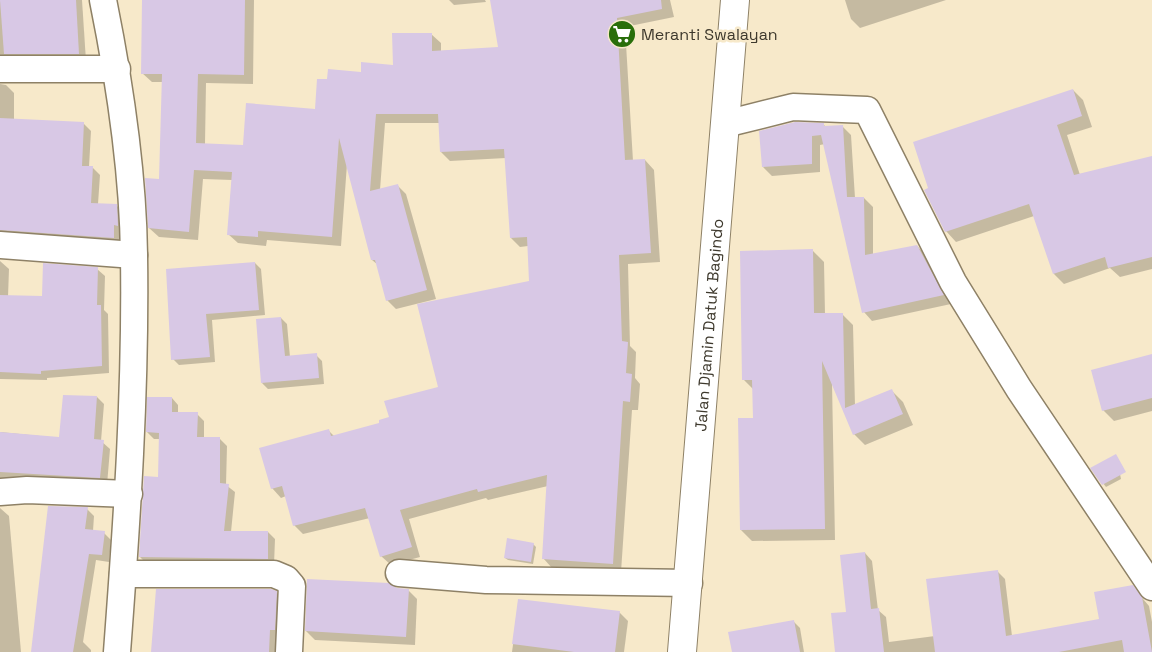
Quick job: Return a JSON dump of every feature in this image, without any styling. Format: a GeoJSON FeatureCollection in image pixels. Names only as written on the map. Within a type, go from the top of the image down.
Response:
{"type":"FeatureCollection","features":[{"type":"Feature","properties":{"kind":"street"},"geometry":{"type":"LineString","coordinates":[[103,0],[117,69],[130,180],[134,255],[129,494],[117,652]]}},
{"type":"Feature","properties":{"kind":"street","name":"Jalan Djamin Datuk Bagindo"},"geometry":{"type":"LineString","coordinates":[[682,652],[735,0]]}},
{"type":"Feature","properties":{"kind":"street"},"geometry":{"type":"LineString","coordinates":[[0,69],[117,69]]}},
{"type":"Feature","properties":{"kind":"street"},"geometry":{"type":"LineString","coordinates":[[725,124],[793,107],[867,110],[953,282],[1019,389],[1152,587]]}},
{"type":"Feature","properties":{"kind":"street"},"geometry":{"type":"LineString","coordinates":[[0,245],[134,255]]}},
{"type":"Feature","properties":{"kind":"street"},"geometry":{"type":"LineString","coordinates":[[0,492],[27,490],[129,494]]}},
{"type":"Feature","properties":{"kind":"street"},"geometry":{"type":"LineString","coordinates":[[398,573],[486,580],[689,583]]}},
{"type":"Feature","properties":{"kind":"street"},"geometry":{"type":"LineString","coordinates":[[123,574],[274,574],[286,579],[292,586],[289,652]]}},
{"type":"Feature","properties":{"kind":"building"},"geometry":{"type":"Polygon","coordinates":[[[0,0],[76,0],[79,54],[4,54],[0,0]]]}},
{"type":"Feature","properties":{"kind":"building"},"geometry":{"type":"Polygon","coordinates":[[[142,0],[245,0],[244,75],[198,74],[196,143],[243,145],[246,103],[315,109],[317,79],[327,79],[328,69],[361,72],[361,62],[393,65],[392,33],[432,33],[432,51],[498,47],[490,0],[661,0],[662,9],[617,18],[625,160],[645,159],[651,253],[619,255],[622,341],[628,342],[626,373],[632,374],[630,402],[623,401],[613,564],[542,559],[547,475],[478,492],[477,489],[400,510],[412,547],[380,557],[365,508],[293,526],[282,486],[271,489],[259,448],[329,429],[331,436],[379,423],[379,420],[389,417],[384,401],[438,387],[417,304],[529,281],[527,237],[510,238],[504,149],[440,152],[438,114],[376,114],[370,191],[398,184],[427,290],[386,301],[375,260],[371,260],[339,138],[332,237],[258,231],[258,237],[227,235],[232,172],[194,170],[189,232],[148,228],[145,178],[159,179],[162,74],[141,74],[142,0]]]}},
{"type":"Feature","properties":{"kind":"building"},"geometry":{"type":"Polygon","coordinates":[[[1073,89],[1082,116],[1057,125],[1074,175],[1152,156],[1152,257],[1108,268],[1105,257],[1053,274],[1029,204],[945,232],[924,190],[928,188],[913,142],[1073,89]]]}},
{"type":"Feature","properties":{"kind":"building"},"geometry":{"type":"Polygon","coordinates":[[[0,118],[84,122],[82,166],[93,166],[91,203],[117,204],[118,226],[114,225],[114,238],[0,230],[0,118]]]}},
{"type":"Feature","properties":{"kind":"building"},"geometry":{"type":"Polygon","coordinates":[[[795,122],[824,123],[824,126],[843,125],[847,197],[864,197],[865,255],[917,245],[944,295],[862,313],[821,135],[812,136],[812,164],[762,167],[759,131],[795,122]]]}},
{"type":"Feature","properties":{"kind":"building"},"geometry":{"type":"Polygon","coordinates":[[[813,249],[814,313],[843,313],[845,408],[892,389],[903,414],[853,435],[822,361],[825,529],[740,530],[738,418],[753,418],[752,380],[742,380],[740,251],[813,249]]]}},
{"type":"Feature","properties":{"kind":"building"},"geometry":{"type":"Polygon","coordinates":[[[255,262],[259,310],[206,314],[210,357],[171,360],[166,269],[255,262]]]}},
{"type":"Feature","properties":{"kind":"building"},"geometry":{"type":"Polygon","coordinates":[[[43,263],[98,267],[97,305],[101,305],[102,366],[41,371],[41,374],[0,372],[0,295],[42,296],[43,263]]]}},
{"type":"Feature","properties":{"kind":"building"},"geometry":{"type":"Polygon","coordinates":[[[281,317],[285,356],[317,353],[319,378],[261,383],[256,319],[281,317]]]}},
{"type":"Feature","properties":{"kind":"building"},"geometry":{"type":"Polygon","coordinates":[[[1152,354],[1152,398],[1102,411],[1091,370],[1152,354]]]}},
{"type":"Feature","properties":{"kind":"building"},"geometry":{"type":"Polygon","coordinates":[[[63,395],[97,396],[94,439],[104,440],[100,478],[0,472],[0,432],[59,437],[63,395]]]}},
{"type":"Feature","properties":{"kind":"building"},"geometry":{"type":"Polygon","coordinates":[[[147,397],[172,397],[172,412],[198,412],[197,437],[220,437],[220,483],[229,484],[224,531],[268,531],[268,559],[139,557],[144,476],[158,477],[159,433],[146,432],[147,397]]]}},
{"type":"Feature","properties":{"kind":"building"},"geometry":{"type":"Polygon","coordinates":[[[1116,454],[1126,472],[1102,485],[1090,468],[1116,454]]]}},
{"type":"Feature","properties":{"kind":"building"},"geometry":{"type":"Polygon","coordinates":[[[48,506],[88,507],[85,529],[105,531],[102,555],[89,554],[73,652],[31,652],[48,506]]]}},
{"type":"Feature","properties":{"kind":"building"},"geometry":{"type":"Polygon","coordinates":[[[507,538],[534,543],[531,562],[504,558],[507,538]]]}},
{"type":"Feature","properties":{"kind":"building"},"geometry":{"type":"Polygon","coordinates":[[[865,552],[871,609],[879,608],[884,652],[835,652],[831,613],[846,612],[840,555],[865,552]]]}},
{"type":"Feature","properties":{"kind":"building"},"geometry":{"type":"Polygon","coordinates":[[[998,570],[1006,636],[1099,619],[1094,592],[1133,585],[1142,597],[1152,652],[1124,652],[1122,640],[1059,652],[935,652],[926,579],[998,570]]]}},
{"type":"Feature","properties":{"kind":"building"},"geometry":{"type":"Polygon","coordinates":[[[307,579],[389,583],[397,588],[409,589],[406,637],[305,631],[307,579]]]}},
{"type":"Feature","properties":{"kind":"building"},"geometry":{"type":"Polygon","coordinates":[[[156,589],[271,589],[277,591],[275,630],[270,630],[269,652],[151,652],[156,589]]]}},
{"type":"Feature","properties":{"kind":"building"},"geometry":{"type":"Polygon","coordinates":[[[518,599],[620,611],[615,652],[574,652],[512,644],[518,599]]]}},
{"type":"Feature","properties":{"kind":"building"},"geometry":{"type":"Polygon","coordinates":[[[794,620],[800,652],[732,652],[728,632],[794,620]]]}},
{"type":"Feature","properties":{"kind":"place","name":"Meranti Swalayan"},"geometry":{"type":"Point","coordinates":[622,34]}}]}
